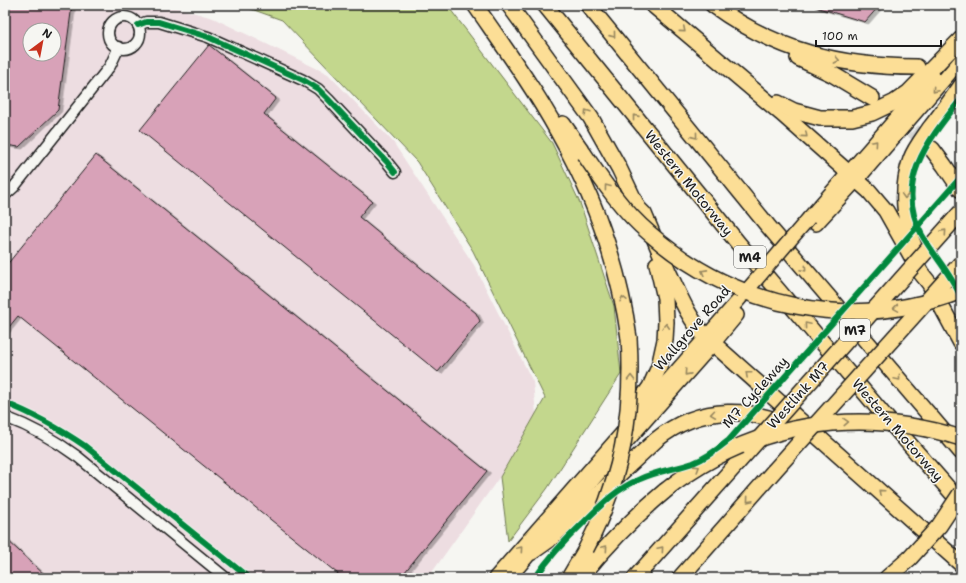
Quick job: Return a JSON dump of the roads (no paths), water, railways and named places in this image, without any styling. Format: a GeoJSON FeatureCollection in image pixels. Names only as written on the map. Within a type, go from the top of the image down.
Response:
{"type":"FeatureCollection","features":[{"type":"Feature","properties":{"kind":"highway"},"geometry":{"type":"LineString","coordinates":[[476,5],[546,112],[561,138],[583,183],[606,239],[618,277],[625,307],[629,338],[631,384],[625,438],[611,491],[600,520],[586,549],[569,578]]}},
{"type":"Feature","properties":{"kind":"highway"},"geometry":{"type":"LineString","coordinates":[[484,5],[584,154],[625,209],[660,243],[702,272],[756,296],[808,308],[833,311],[858,312],[888,310],[936,300],[961,291]]}},
{"type":"Feature","properties":{"kind":"highway"},"geometry":{"type":"LineString","coordinates":[[509,5],[591,118],[619,168],[638,208],[644,214],[691,319],[710,340],[961,564]]}},
{"type":"Feature","properties":{"kind":"highway","name":"Western Motorway"},"geometry":{"type":"LineString","coordinates":[[545,5],[738,243],[883,414],[961,503]]}},
{"type":"Feature","properties":{"kind":"highway","name":"M4"},"geometry":{"type":"LineString","coordinates":[[588,5],[768,226],[961,452]]}},
{"type":"Feature","properties":{"kind":"highway"},"geometry":{"type":"LineString","coordinates":[[653,5],[853,176],[882,205],[921,273],[929,283]]}},
{"type":"Feature","properties":{"kind":"highway"},"geometry":{"type":"LineString","coordinates":[[705,5],[745,32],[832,74],[872,98]]}},
{"type":"Feature","properties":{"kind":"highway"},"geometry":{"type":"LineString","coordinates":[[713,5],[742,24],[768,38],[825,58],[860,64],[917,67]]}},
{"type":"Feature","properties":{"kind":"highway"},"geometry":{"type":"LineString","coordinates":[[765,100],[775,101],[794,111],[820,118],[852,118],[872,113],[908,93],[961,39]]}},
{"type":"Feature","properties":{"kind":"highway"},"geometry":{"type":"LineString","coordinates":[[961,86],[923,138],[911,158],[905,185],[904,209],[912,244],[929,283],[961,343]]}},
{"type":"Feature","properties":{"kind":"highway"},"geometry":{"type":"LineString","coordinates":[[932,149],[961,190]]}},
{"type":"Feature","properties":{"kind":"highway"},"geometry":{"type":"LineString","coordinates":[[638,208],[638,215],[662,281],[665,298],[666,322],[665,340],[659,367],[650,387],[640,401],[639,413]]}},
{"type":"Feature","properties":{"kind":"highway","name":"Westlink M7"},"geometry":{"type":"LineString","coordinates":[[635,578],[961,212]]}},
{"type":"Feature","properties":{"kind":"highway","name":"M7"},"geometry":{"type":"LineString","coordinates":[[680,578],[961,263]]}},
{"type":"Feature","properties":{"kind":"highway"},"geometry":{"type":"LineString","coordinates":[[532,552],[549,540],[664,433],[685,421],[714,414],[748,413],[774,419],[804,434],[819,437]]}},
{"type":"Feature","properties":{"kind":"highway"},"geometry":{"type":"LineString","coordinates":[[580,578],[621,531],[648,505],[666,491],[697,468],[719,456],[761,438],[810,426],[850,422],[896,423],[961,438]]}},
{"type":"Feature","properties":{"kind":"highway"},"geometry":{"type":"LineString","coordinates":[[887,578],[910,558],[939,526],[961,493]]}},
{"type":"Feature","properties":{"kind":"main road","name":"Wallgrove Road"},"geometry":{"type":"LineString","coordinates":[[853,176],[961,45]]}},
{"type":"Feature","properties":{"kind":"main road","name":"Wallgrove Road"},"geometry":{"type":"LineString","coordinates":[[509,578],[746,297],[853,176],[961,60]]}},
{"type":"Feature","properties":{"kind":"main road","name":"Wallgrove Road"},"geometry":{"type":"LineString","coordinates":[[494,578],[639,413],[710,340]]}},
{"type":"Feature","properties":{"kind":"street"},"geometry":{"type":"LineString","coordinates":[[128,17],[138,25],[140,33],[138,41],[132,47],[119,47],[112,42],[109,34],[110,26],[113,22],[120,18],[128,17]]}},
{"type":"Feature","properties":{"kind":"street"},"geometry":{"type":"LineString","coordinates":[[138,25],[146,22],[159,22],[208,37],[273,66],[318,89],[395,172]]}},
{"type":"Feature","properties":{"kind":"street"},"geometry":{"type":"LineString","coordinates":[[5,195],[56,135],[110,66],[119,47]]}},
{"type":"Feature","properties":{"kind":"street"},"geometry":{"type":"LineString","coordinates":[[5,417],[25,424],[56,441],[78,457],[226,578]]}},
{"type":"Feature","properties":{"kind":"tunnel"},"geometry":{"type":"LineString","coordinates":[[896,115],[931,148]]}}]}
